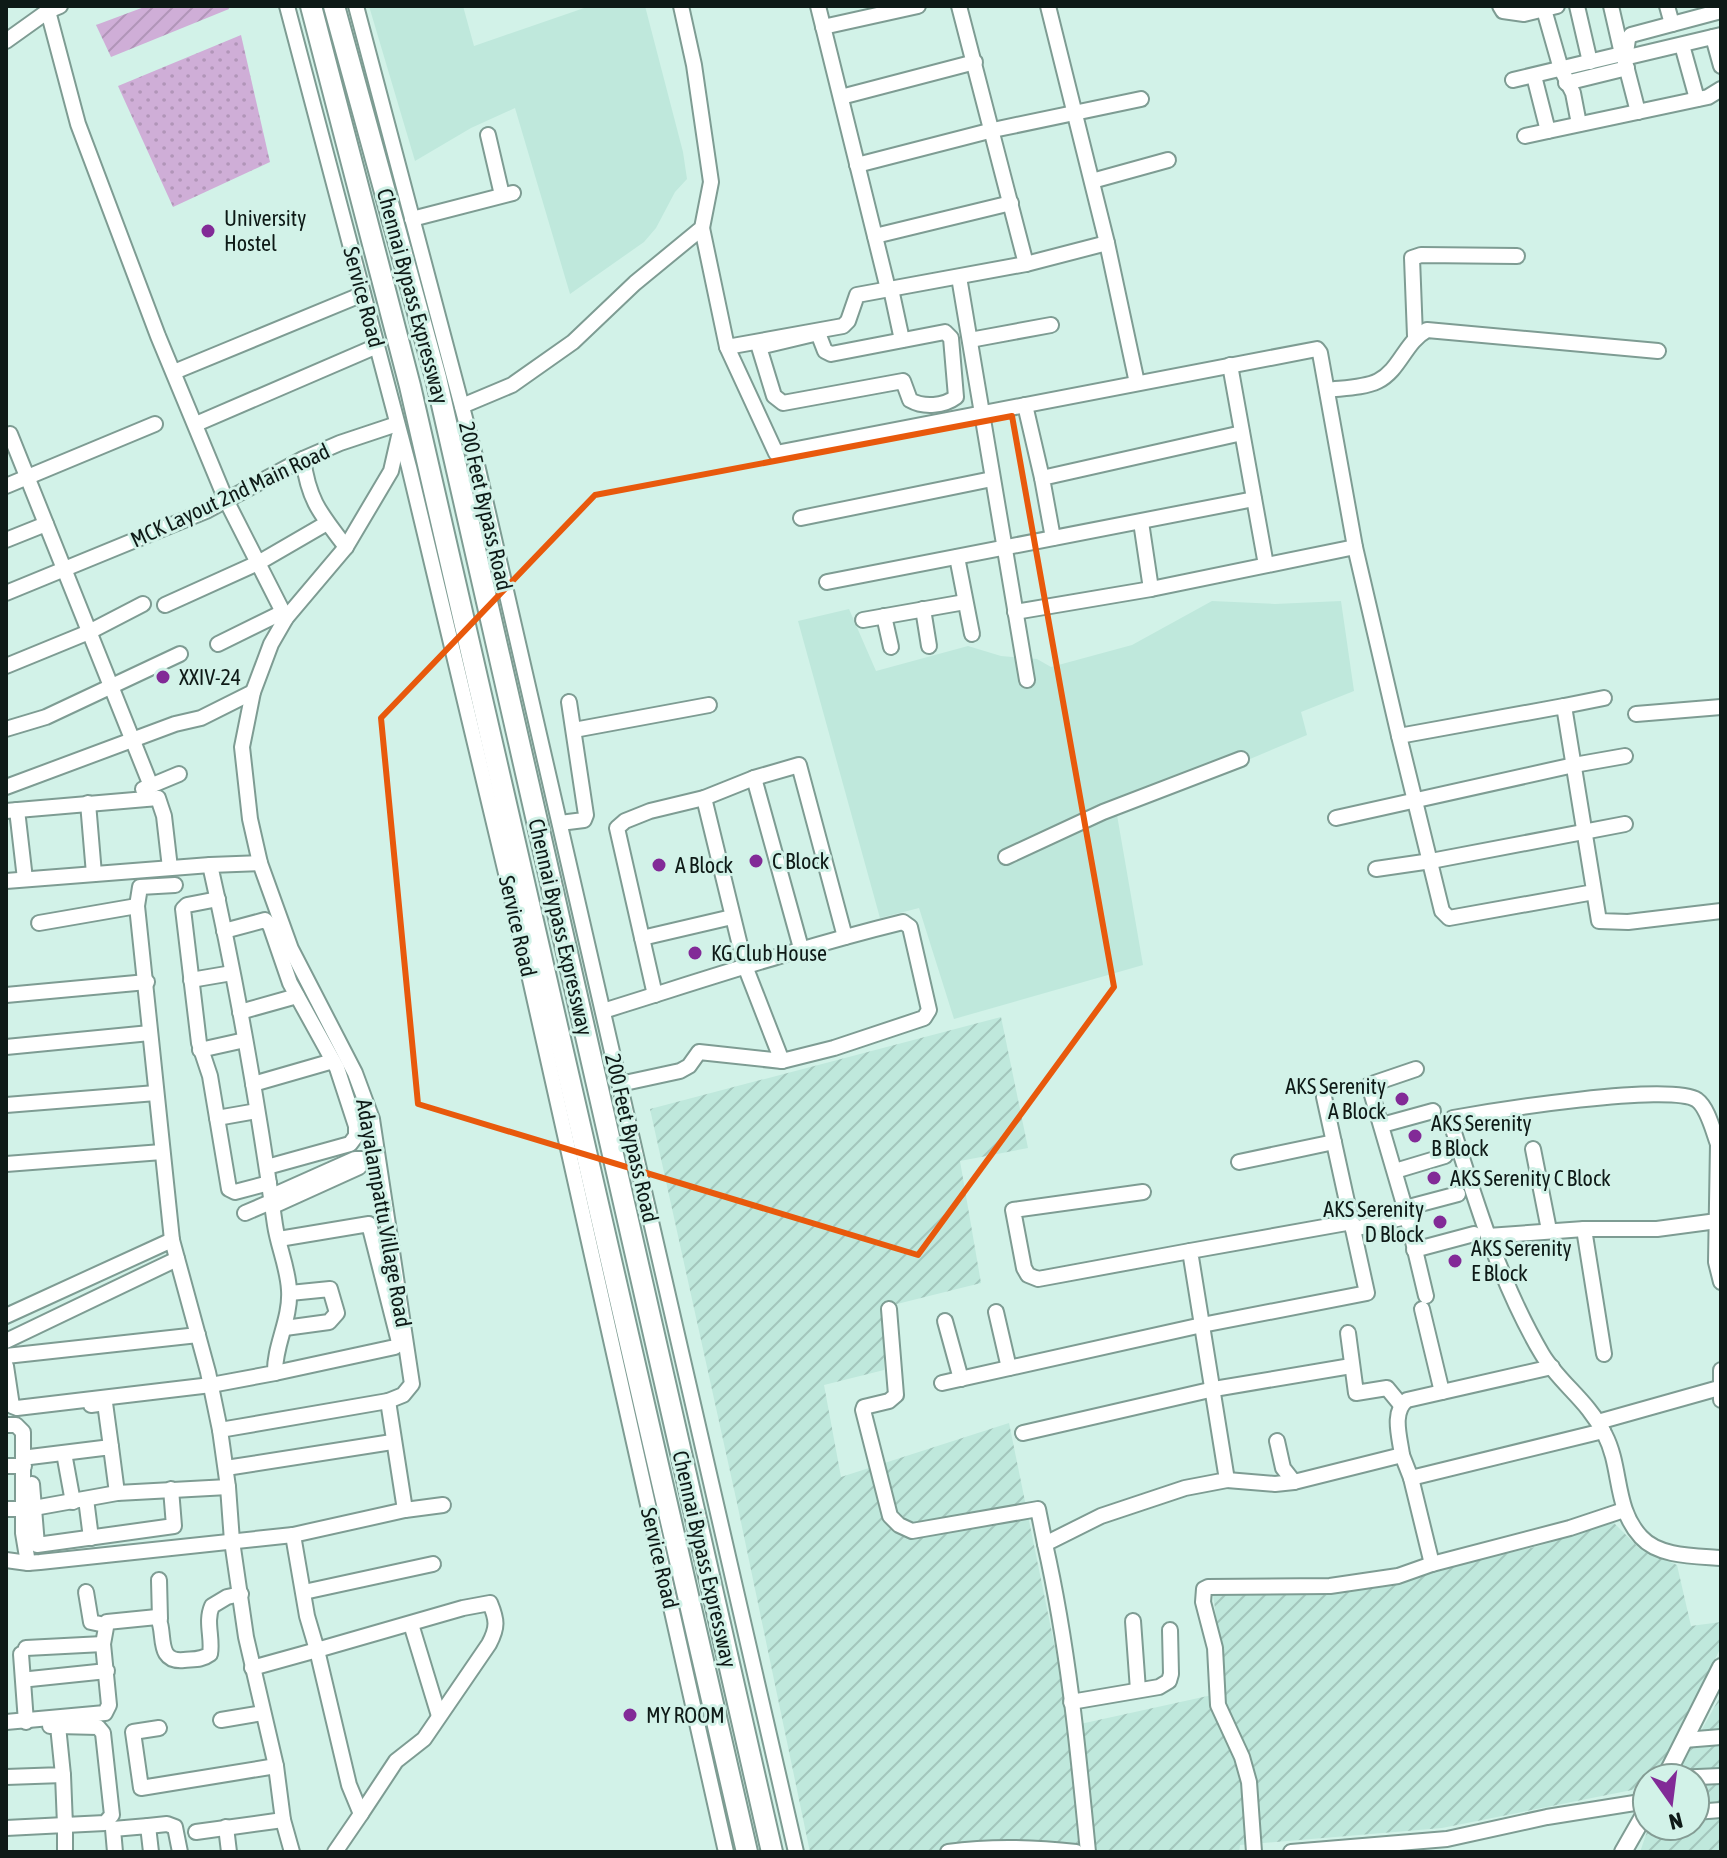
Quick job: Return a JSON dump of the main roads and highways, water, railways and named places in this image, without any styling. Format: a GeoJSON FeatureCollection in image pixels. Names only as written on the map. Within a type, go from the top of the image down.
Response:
{"type":"FeatureCollection","features":[{"type":"Feature","properties":{"kind":"highway","name":"Chennai Bypass Expressway"},"geometry":{"type":"LineString","coordinates":[[311,6],[410,386],[747,1852]]}},
{"type":"Feature","properties":{"kind":"highway","name":"Chennai Bypass Expressway"},"geometry":{"type":"LineString","coordinates":[[334,6],[436,378],[772,1852]]}},
{"type":"Feature","properties":{"kind":"main road"},"geometry":{"type":"LineString","coordinates":[[1673,1762],[1721,1667]]}},
{"type":"Feature","properties":{"kind":"place","name":"University Hostel"},"geometry":{"type":"Point","coordinates":[208,231]}},
{"type":"Feature","properties":{"kind":"place","name":"XXIV-24"},"geometry":{"type":"Point","coordinates":[163,677]}},
{"type":"Feature","properties":{"kind":"place","name":"C Block"},"geometry":{"type":"Point","coordinates":[756,861]}},
{"type":"Feature","properties":{"kind":"place","name":"A Block"},"geometry":{"type":"Point","coordinates":[659,865]}},
{"type":"Feature","properties":{"kind":"place","name":"KG Club House"},"geometry":{"type":"Point","coordinates":[695,953]}},
{"type":"Feature","properties":{"kind":"place","name":"AKS Serenity A Block"},"geometry":{"type":"Point","coordinates":[1402,1099]}},
{"type":"Feature","properties":{"kind":"place","name":"AKS Serenity B Block"},"geometry":{"type":"Point","coordinates":[1415,1136]}},
{"type":"Feature","properties":{"kind":"place","name":"AKS Serenity C Block"},"geometry":{"type":"Point","coordinates":[1434,1178]}},
{"type":"Feature","properties":{"kind":"place","name":"AKS Serenity D Block"},"geometry":{"type":"Point","coordinates":[1440,1222]}},
{"type":"Feature","properties":{"kind":"place","name":"AKS Serenity E Block"},"geometry":{"type":"Point","coordinates":[1455,1261]}},
{"type":"Feature","properties":{"kind":"place","name":"MY ROOM"},"geometry":{"type":"Point","coordinates":[630,1715]}}]}
